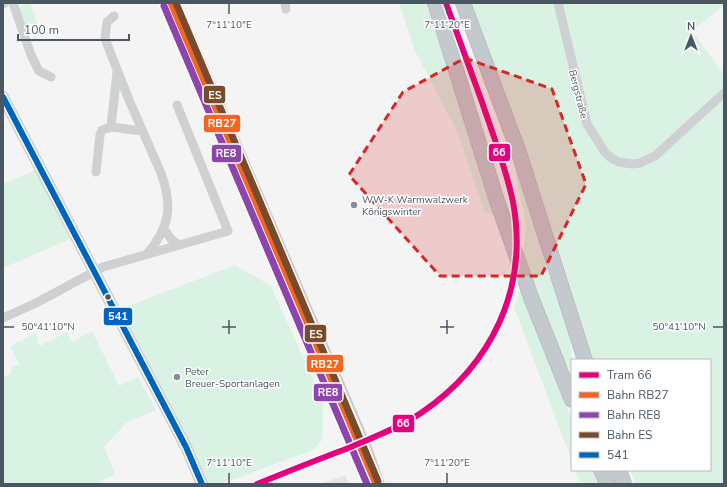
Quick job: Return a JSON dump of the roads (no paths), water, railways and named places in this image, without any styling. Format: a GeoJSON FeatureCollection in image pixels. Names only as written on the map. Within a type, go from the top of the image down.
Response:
{"type":"FeatureCollection","features":[{"type":"Feature","properties":{"kind":"highway"},"geometry":{"type":"LineString","coordinates":[[435,3],[497,201],[532,300],[571,398]]}},
{"type":"Feature","properties":{"kind":"highway"},"geometry":{"type":"LineString","coordinates":[[464,3],[518,150],[585,359]]}},
{"type":"Feature","properties":{"kind":"highway"},"geometry":{"type":"LineString","coordinates":[[601,471],[607,484]]}},
{"type":"Feature","properties":{"kind":"highway"},"geometry":{"type":"LineString","coordinates":[[618,471],[624,484]]}},
{"type":"Feature","properties":{"kind":"main road"},"geometry":{"type":"LineString","coordinates":[[3,97],[186,447],[202,484]]}},
{"type":"Feature","properties":{"kind":"street"},"geometry":{"type":"LineString","coordinates":[[13,3],[31,55],[39,71],[51,77]]}},
{"type":"Feature","properties":{"kind":"street","name":"Bergstraße"},"geometry":{"type":"LineString","coordinates":[[558,3],[587,124],[604,151],[611,158],[619,162],[632,164],[640,163],[651,158],[724,93]]}},
{"type":"Feature","properties":{"kind":"street"},"geometry":{"type":"LineString","coordinates":[[114,16],[107,22],[105,38],[142,131],[164,181],[167,206],[164,229],[157,242],[147,254]]}},
{"type":"Feature","properties":{"kind":"street"},"geometry":{"type":"LineString","coordinates":[[111,127],[117,70]]}},
{"type":"Feature","properties":{"kind":"street"},"geometry":{"type":"LineString","coordinates":[[3,318],[36,303],[103,267],[228,231],[177,105]]}},
{"type":"Feature","properties":{"kind":"street"},"geometry":{"type":"LineString","coordinates":[[96,172],[100,135],[102,130],[111,127],[142,131]]}},
{"type":"Feature","properties":{"kind":"street"},"geometry":{"type":"LineString","coordinates":[[164,229],[170,239],[179,245]]}},
{"type":"Feature","properties":{"kind":"tram line"},"geometry":{"type":"LineString","coordinates":[[446,3],[468,54]]}},
{"type":"Feature","properties":{"kind":"tram line","name":"66"},"geometry":{"type":"LineString","coordinates":[[257,484],[393,429],[421,413],[446,394],[468,372],[486,348],[500,322],[510,294],[515,264],[517,234],[513,202],[499,152],[446,3]]}},
{"type":"Feature","properties":{"kind":"railway"},"geometry":{"type":"LineString","coordinates":[[188,21],[371,447],[384,484]]}},
{"type":"Feature","properties":{"kind":"rail line","name":"RB27"},"geometry":{"type":"LineString","coordinates":[[171,3],[376,484]]}},
{"type":"Feature","properties":{"kind":"rail line","name":"ES"},"geometry":{"type":"LineString","coordinates":[[176,3],[378,481]]}},
{"type":"Feature","properties":{"kind":"rail line","name":"RE8"},"geometry":{"type":"LineString","coordinates":[[164,6],[367,484]]}},
{"type":"Feature","properties":{"kind":"place","name":"WW-K Warmwalzwerk Königswinter"},"geometry":{"type":"Point","coordinates":[354,205]}},
{"type":"Feature","properties":{"kind":"place","name":"Peter Breuer-Sportanlagen"},"geometry":{"type":"Point","coordinates":[177,377]}}]}
